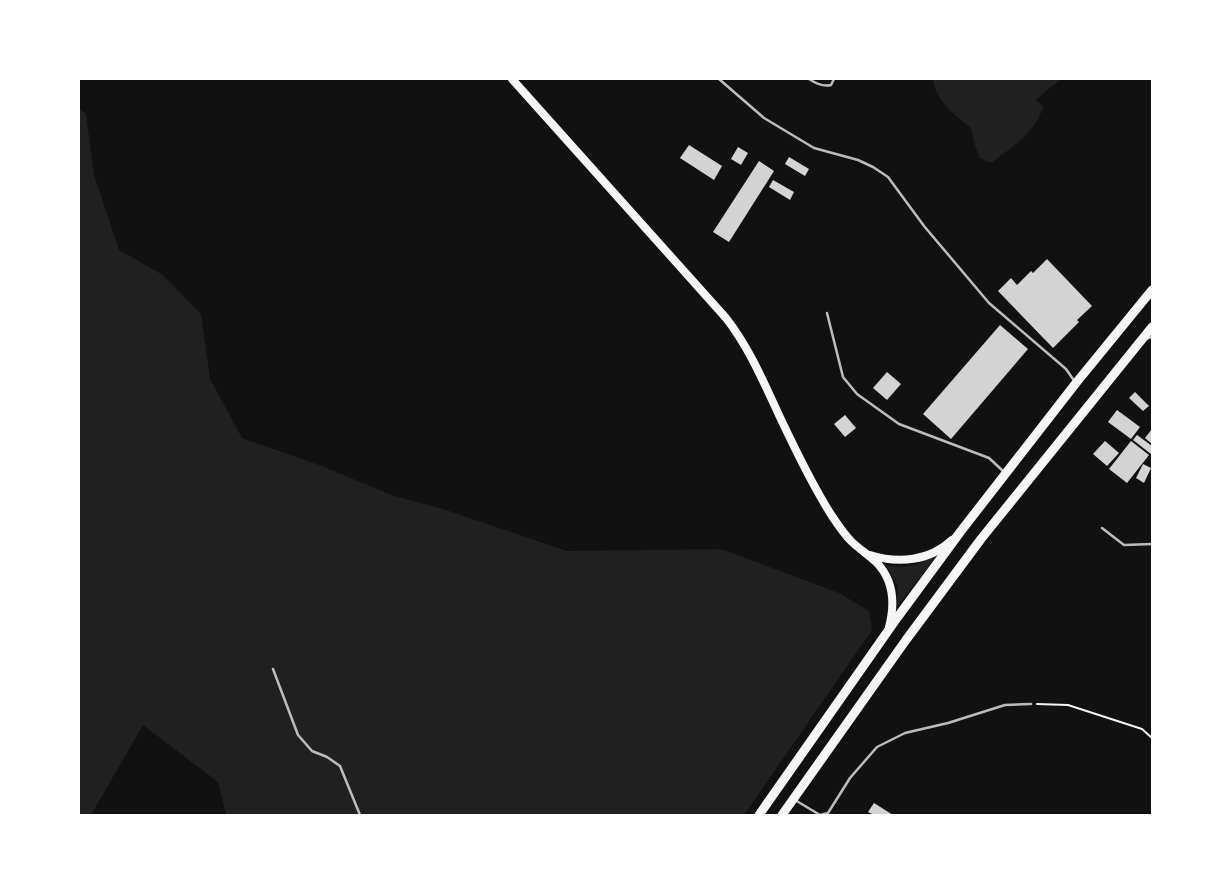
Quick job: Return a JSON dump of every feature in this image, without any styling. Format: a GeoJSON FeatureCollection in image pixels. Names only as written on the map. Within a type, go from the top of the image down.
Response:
{"type":"FeatureCollection","features":[{"type":"Feature","properties":{"kind":"highway"},"geometry":{"type":"LineString","coordinates":[[759,815],[888,631],[961,531],[1076,383],[1152,290]]}},
{"type":"Feature","properties":{"kind":"highway"},"geometry":{"type":"LineString","coordinates":[[782,815],[906,640],[976,546],[1152,327]]}},
{"type":"Feature","properties":{"kind":"main road"},"geometry":{"type":"LineString","coordinates":[[512,79],[726,318],[739,335],[755,364],[789,438],[824,503],[841,530],[876,562],[885,573],[891,585],[894,599],[888,631]]}},
{"type":"Feature","properties":{"kind":"main road"},"geometry":{"type":"LineString","coordinates":[[866,554],[882,559],[900,561],[917,559],[934,553],[961,531]]}},
{"type":"Feature","properties":{"kind":"lane"},"geometry":{"type":"LineString","coordinates":[[719,79],[764,118],[814,148],[858,160],[888,177],[924,226],[989,303],[1066,369],[1076,383]]}},
{"type":"Feature","properties":{"kind":"lane"},"geometry":{"type":"LineString","coordinates":[[809,79],[819,85],[827,86],[831,85],[834,79]]}},
{"type":"Feature","properties":{"kind":"lane"},"geometry":{"type":"LineString","coordinates":[[827,313],[843,377],[857,394],[900,424],[989,458],[1006,474]]}},
{"type":"Feature","properties":{"kind":"lane"},"geometry":{"type":"LineString","coordinates":[[1141,340],[1152,338]]}},
{"type":"Feature","properties":{"kind":"lane"},"geometry":{"type":"LineString","coordinates":[[1102,528],[1124,545],[1152,544]]}},
{"type":"Feature","properties":{"kind":"lane"},"geometry":{"type":"LineString","coordinates":[[273,669],[298,735],[312,752],[327,757],[340,766],[360,815]]}},
{"type":"Feature","properties":{"kind":"lane"},"geometry":{"type":"LineString","coordinates":[[794,799],[820,815],[828,813],[850,778],[877,747],[905,733],[948,723],[1005,706],[1031,704]]}},
{"type":"Feature","properties":{"kind":"path"},"geometry":{"type":"LineString","coordinates":[[1031,704],[1068,705],[1142,729],[1152,738]]}},
{"type":"Feature","properties":{"kind":"shaded area"},"geometry":{"type":"Polygon","coordinates":[[[933,79],[1063,79],[1055,83],[1035,100],[1044,106],[1029,132],[1016,145],[991,163],[980,158],[971,128],[953,113],[937,94],[933,79]]]}},
{"type":"Feature","properties":{"kind":"shaded area"},"geometry":{"type":"Polygon","coordinates":[[[79,109],[86,114],[94,175],[119,250],[163,275],[201,314],[210,379],[242,438],[322,466],[394,496],[443,509],[567,551],[721,549],[839,593],[869,611],[872,630],[744,815],[226,815],[218,782],[143,725],[91,815],[79,815],[79,109]]]}},
{"type":"Feature","properties":{"kind":"shaded area"},"geometry":{"type":"Polygon","coordinates":[[[940,551],[897,607],[898,587],[886,565],[915,565],[940,551]]]}},
{"type":"Feature","properties":{"kind":"building"},"geometry":{"type":"Polygon","coordinates":[[[689,145],[722,166],[714,180],[680,158],[689,145]]]}},
{"type":"Feature","properties":{"kind":"building"},"geometry":{"type":"Polygon","coordinates":[[[738,147],[748,153],[741,165],[731,159],[738,147]]]}},
{"type":"Feature","properties":{"kind":"building"},"geometry":{"type":"Polygon","coordinates":[[[789,157],[809,169],[805,176],[785,164],[789,157]]]}},
{"type":"Feature","properties":{"kind":"building"},"geometry":{"type":"Polygon","coordinates":[[[759,161],[774,171],[729,242],[713,232],[759,161]]]}},
{"type":"Feature","properties":{"kind":"building"},"geometry":{"type":"Polygon","coordinates":[[[773,180],[794,192],[790,200],[769,187],[773,180]]]}},
{"type":"Feature","properties":{"kind":"building"},"geometry":{"type":"Polygon","coordinates":[[[1047,259],[1092,306],[1053,348],[998,291],[1011,278],[1017,285],[1047,259]]]}},
{"type":"Feature","properties":{"kind":"building"},"geometry":{"type":"Polygon","coordinates":[[[1000,325],[1028,349],[951,439],[923,414],[1000,325]]]}},
{"type":"Feature","properties":{"kind":"building"},"geometry":{"type":"Polygon","coordinates":[[[887,372],[901,384],[887,400],[873,388],[887,372]]]}},
{"type":"Feature","properties":{"kind":"building"},"geometry":{"type":"Polygon","coordinates":[[[1135,392],[1149,406],[1143,411],[1129,398],[1135,392]]]}},
{"type":"Feature","properties":{"kind":"building"},"geometry":{"type":"Polygon","coordinates":[[[1117,410],[1140,427],[1131,439],[1108,422],[1117,410]]]}},
{"type":"Feature","properties":{"kind":"building"},"geometry":{"type":"Polygon","coordinates":[[[845,415],[856,428],[845,437],[834,424],[845,415]]]}},
{"type":"Feature","properties":{"kind":"building"},"geometry":{"type":"Polygon","coordinates":[[[1152,429],[1152,444],[1145,438],[1152,429]]]}},
{"type":"Feature","properties":{"kind":"building"},"geometry":{"type":"Polygon","coordinates":[[[1137,435],[1152,446],[1151,454],[1133,440],[1137,435]]]}},
{"type":"Feature","properties":{"kind":"building"},"geometry":{"type":"Polygon","coordinates":[[[1105,441],[1119,453],[1107,466],[1093,454],[1105,441]]]}},
{"type":"Feature","properties":{"kind":"building"},"geometry":{"type":"Polygon","coordinates":[[[1131,441],[1149,455],[1127,483],[1109,469],[1131,441]]]}},
{"type":"Feature","properties":{"kind":"building"},"geometry":{"type":"Polygon","coordinates":[[[1143,464],[1151,468],[1144,483],[1136,478],[1143,464]]]}},
{"type":"Feature","properties":{"kind":"building"},"geometry":{"type":"Polygon","coordinates":[[[874,803],[893,815],[874,815],[868,812],[874,803]]]}}]}
